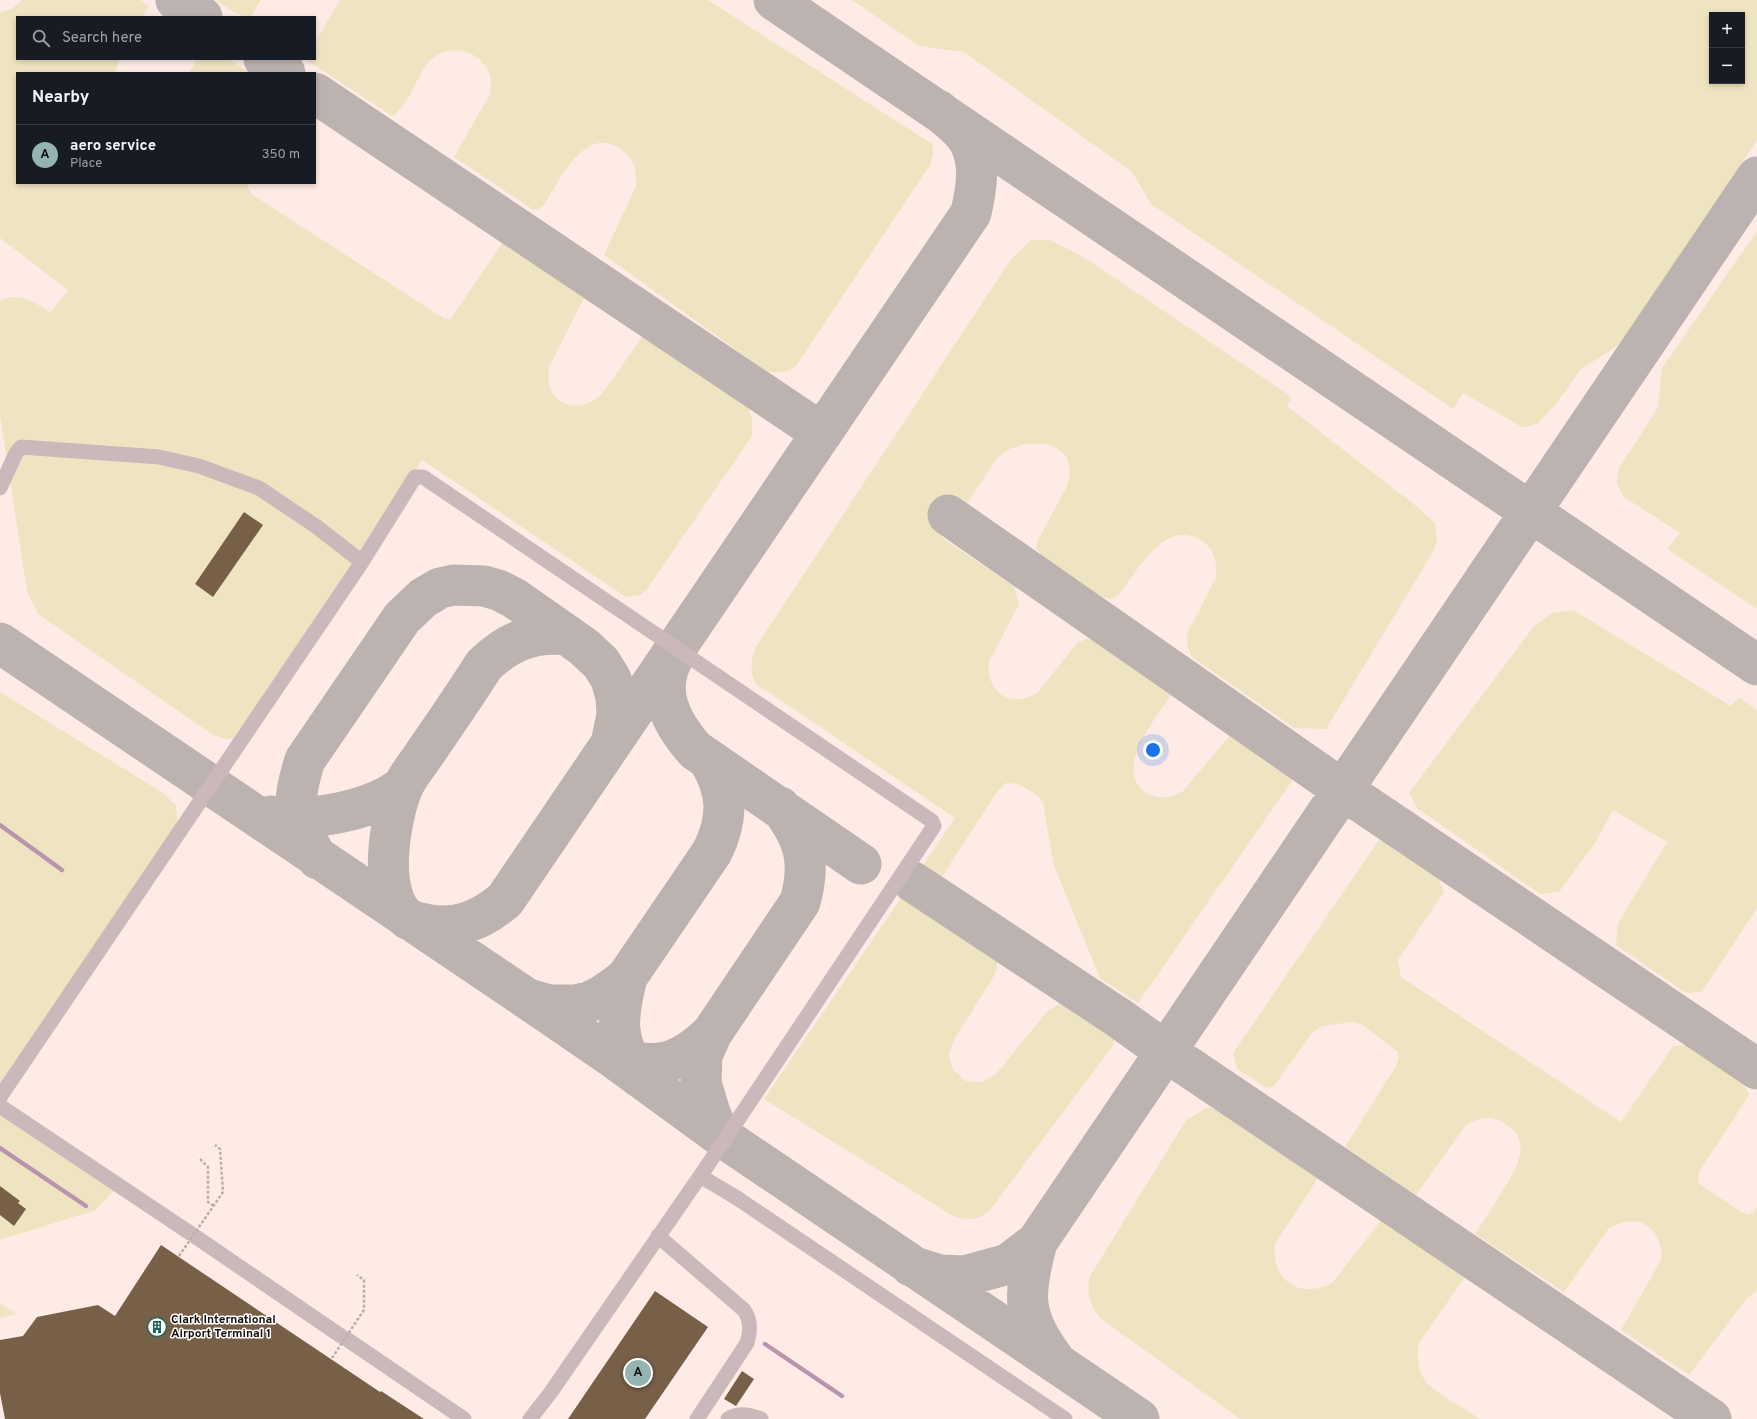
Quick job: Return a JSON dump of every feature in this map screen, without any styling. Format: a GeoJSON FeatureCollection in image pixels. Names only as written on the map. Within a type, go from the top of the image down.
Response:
{"type":"FeatureCollection","features":[{"type":"Feature","properties":{"kind":"lane"},"geometry":{"type":"LineString","coordinates":[[0,488],[16,453],[21,447],[159,457],[199,466],[259,488],[317,527],[362,562]]}},
{"type":"Feature","properties":{"kind":"lane"},"geometry":{"type":"LineString","coordinates":[[0,1097],[362,562],[415,477],[423,477],[932,821],[934,826],[700,1176],[551,1392],[530,1419]]}},
{"type":"Feature","properties":{"kind":"lane"},"geometry":{"type":"LineString","coordinates":[[0,1106],[464,1419]]}},
{"type":"Feature","properties":{"kind":"lane"},"geometry":{"type":"LineString","coordinates":[[700,1176],[736,1198],[1065,1419]]}},
{"type":"Feature","properties":{"kind":"lane"},"geometry":{"type":"LineString","coordinates":[[658,1236],[744,1310],[750,1321],[751,1328],[747,1343],[697,1419]]}},
{"type":"Feature","properties":{"kind":"lane"},"geometry":{"type":"LineString","coordinates":[[728,1419],[732,1416],[751,1415],[761,1419]]}},
{"type":"Feature","properties":{"kind":"path"},"geometry":{"type":"LineString","coordinates":[[179,1256],[223,1192],[220,1149],[215,1146]]}},
{"type":"Feature","properties":{"kind":"path"},"geometry":{"type":"LineString","coordinates":[[200,1159],[208,1167],[208,1202],[214,1206]]}},
{"type":"Feature","properties":{"kind":"path"},"geometry":{"type":"LineString","coordinates":[[332,1358],[364,1310],[364,1280],[357,1275]]}},
{"type":"Feature","properties":{"kind":"shaded area"},"geometry":{"type":"Polygon","coordinates":[[[0,0],[1757,0],[1757,1419],[0,1419],[0,0]]]}},
{"type":"Feature","properties":{"kind":"shaded area"},"geometry":{"type":"Polygon","coordinates":[[[22,0],[141,0],[149,6],[144,16],[16,16],[16,60],[120,60],[115,72],[16,72],[16,184],[248,184],[248,189],[253,195],[445,319],[451,318],[504,241],[584,298],[549,367],[548,379],[551,390],[556,398],[572,406],[582,405],[592,401],[602,394],[642,337],[748,406],[752,419],[752,436],[647,589],[640,595],[626,597],[422,460],[237,738],[226,739],[213,735],[38,614],[27,591],[0,416],[0,301],[13,297],[26,299],[39,305],[50,313],[68,290],[0,238],[0,12],[12,9],[22,0]]]}},
{"type":"Feature","properties":{"kind":"shaded area"},"geometry":{"type":"Polygon","coordinates":[[[216,0],[261,0],[251,16],[243,16],[216,0]]]}},
{"type":"Feature","properties":{"kind":"shaded area"},"geometry":{"type":"Polygon","coordinates":[[[340,0],[708,0],[932,144],[933,154],[930,165],[796,366],[784,372],[776,373],[763,369],[604,255],[636,186],[636,176],[633,162],[623,151],[610,144],[597,143],[586,148],[566,169],[544,205],[539,209],[532,209],[454,157],[490,94],[491,84],[489,73],[485,65],[479,59],[472,54],[456,50],[439,54],[426,66],[404,104],[392,116],[307,60],[316,60],[316,40],[340,0]]]}},
{"type":"Feature","properties":{"kind":"shaded area"},"geometry":{"type":"Polygon","coordinates":[[[852,0],[1757,0],[1757,140],[1620,344],[1581,369],[1556,404],[1538,423],[1527,427],[1522,427],[1463,393],[1453,409],[1151,204],[1132,172],[964,52],[919,46],[852,0]]]}},
{"type":"Feature","properties":{"kind":"shaded area"},"geometry":{"type":"Polygon","coordinates":[[[196,60],[230,60],[248,72],[190,72],[196,60]]]}},
{"type":"Feature","properties":{"kind":"shaded area"},"geometry":{"type":"Polygon","coordinates":[[[1757,231],[1757,609],[1667,549],[1680,533],[1624,497],[1617,484],[1618,470],[1658,407],[1662,368],[1757,231]]]}},
{"type":"Feature","properties":{"kind":"shaded area"},"geometry":{"type":"Polygon","coordinates":[[[1031,240],[1050,240],[1082,256],[1292,397],[1287,406],[1416,506],[1435,523],[1437,540],[1433,552],[1326,729],[1294,728],[1192,657],[1187,645],[1187,634],[1216,577],[1214,557],[1210,548],[1202,541],[1189,535],[1177,536],[1165,541],[1145,560],[1114,599],[1102,597],[1041,555],[1036,548],[1037,542],[1067,486],[1070,471],[1067,457],[1058,449],[1046,444],[1025,444],[1009,449],[998,457],[966,505],[956,508],[948,515],[943,526],[941,537],[1014,586],[1019,604],[989,662],[989,673],[992,682],[996,690],[1002,695],[1018,699],[1027,698],[1037,693],[1077,643],[1086,639],[1096,640],[1172,693],[1148,729],[1135,758],[1134,771],[1137,783],[1147,793],[1156,797],[1164,797],[1173,796],[1182,792],[1233,732],[1284,766],[1292,781],[1138,1003],[1100,978],[1054,866],[1043,803],[1037,795],[1018,784],[1006,783],[997,792],[941,878],[922,867],[955,818],[755,683],[752,673],[752,660],[756,647],[1011,259],[1031,240]]]}},
{"type":"Feature","properties":{"kind":"shaded area"},"geometry":{"type":"Polygon","coordinates":[[[1573,610],[1731,706],[1739,697],[1757,710],[1757,908],[1702,992],[1686,993],[1616,945],[1618,923],[1667,842],[1613,810],[1595,843],[1559,892],[1540,894],[1417,808],[1409,793],[1534,626],[1552,613],[1573,610]]]}},
{"type":"Feature","properties":{"kind":"shaded area"},"geometry":{"type":"Polygon","coordinates":[[[0,692],[163,793],[176,805],[178,828],[0,1087],[0,692]]]}},
{"type":"Feature","properties":{"kind":"shaded area"},"geometry":{"type":"Polygon","coordinates":[[[1381,837],[1436,873],[1444,892],[1398,960],[1401,977],[1621,1122],[1673,1046],[1691,1045],[1742,1079],[1749,1095],[1699,1172],[1698,1182],[1743,1213],[1750,1215],[1757,1207],[1757,1291],[1747,1298],[1689,1375],[1621,1330],[1661,1260],[1661,1248],[1658,1239],[1647,1225],[1629,1221],[1619,1223],[1609,1228],[1564,1292],[1475,1234],[1511,1177],[1519,1158],[1519,1139],[1514,1131],[1504,1123],[1494,1119],[1485,1118],[1466,1125],[1416,1195],[1345,1147],[1396,1066],[1399,1058],[1398,1052],[1361,1024],[1353,1022],[1322,1026],[1312,1033],[1274,1086],[1270,1088],[1264,1087],[1237,1068],[1233,1053],[1381,837]]]}},
{"type":"Feature","properties":{"kind":"shaded area"},"geometry":{"type":"Polygon","coordinates":[[[903,895],[997,958],[997,967],[994,976],[954,1040],[949,1055],[953,1070],[966,1081],[982,1082],[996,1074],[1046,1013],[1067,998],[1110,1029],[1114,1038],[1114,1044],[994,1205],[980,1217],[965,1219],[953,1216],[764,1099],[903,895]]]}},
{"type":"Feature","properties":{"kind":"shaded area"},"geometry":{"type":"Polygon","coordinates":[[[1208,1107],[1218,1110],[1318,1172],[1316,1181],[1275,1244],[1275,1257],[1278,1268],[1283,1277],[1290,1283],[1298,1288],[1309,1289],[1320,1288],[1332,1283],[1383,1218],[1467,1274],[1419,1343],[1418,1358],[1419,1368],[1423,1378],[1430,1386],[1480,1419],[1240,1419],[1100,1318],[1091,1303],[1088,1287],[1090,1276],[1186,1120],[1208,1107]]]}},
{"type":"Feature","properties":{"kind":"shaded area"},"geometry":{"type":"Polygon","coordinates":[[[0,1111],[116,1188],[96,1210],[0,1240],[0,1111]]]}},
{"type":"Feature","properties":{"kind":"shaded area"},"geometry":{"type":"Polygon","coordinates":[[[0,1303],[17,1314],[0,1318],[0,1303]]]}},
{"type":"Feature","properties":{"kind":"building"},"geometry":{"type":"Polygon","coordinates":[[[244,512],[263,525],[213,597],[195,584],[244,512]]]}},
{"type":"Feature","properties":{"kind":"building"},"geometry":{"type":"Polygon","coordinates":[[[0,1186],[20,1201],[18,1203],[26,1209],[14,1226],[0,1215],[0,1186]]]}},
{"type":"Feature","properties":{"kind":"building","name":"Clark International Airport Terminal 1"},"geometry":{"type":"Polygon","coordinates":[[[161,1245],[380,1392],[381,1391],[424,1419],[5,1419],[0,1393],[0,1340],[23,1336],[37,1317],[98,1305],[115,1316],[161,1245]]]}},
{"type":"Feature","properties":{"kind":"building"},"geometry":{"type":"Polygon","coordinates":[[[655,1291],[708,1327],[645,1419],[568,1419],[655,1291]]]}},
{"type":"Feature","properties":{"kind":"building"},"geometry":{"type":"Polygon","coordinates":[[[742,1371],[754,1379],[736,1406],[724,1399],[742,1371]]]}},
{"type":"Feature","properties":{"kind":"waterway"},"geometry":{"type":"LineString","coordinates":[[0,825],[62,870]]}},
{"type":"Feature","properties":{"kind":"waterway"},"geometry":{"type":"LineString","coordinates":[[0,1148],[86,1206]]}},
{"type":"Feature","properties":{"kind":"waterway"},"geometry":{"type":"LineString","coordinates":[[765,1344],[842,1396]]}},
{"type":"Feature","properties":{"kind":"taxiway"},"geometry":{"type":"LineString","coordinates":[[176,0],[200,16]]}},
{"type":"Feature","properties":{"kind":"taxiway"},"geometry":{"type":"LineString","coordinates":[[774,0],[1757,665]]}},
{"type":"Feature","properties":{"kind":"taxiway"},"geometry":{"type":"LineString","coordinates":[[266,60],[284,72]]}},
{"type":"Feature","properties":{"kind":"taxiway"},"geometry":{"type":"LineString","coordinates":[[316,94],[822,433]]}},
{"type":"Feature","properties":{"kind":"taxiway"},"geometry":{"type":"LineString","coordinates":[[567,635],[543,635],[522,640],[502,650],[484,665],[407,779],[402,789],[393,819],[388,857],[392,893],[398,908],[408,919],[414,922],[436,926],[458,925],[487,913],[505,900],[971,213],[976,178],[976,160],[970,143],[964,134],[938,110]]}},
{"type":"Feature","properties":{"kind":"taxiway"},"geometry":{"type":"LineString","coordinates":[[911,1266],[940,1275],[965,1276],[1008,1264],[1037,1242],[1757,177]]}},
{"type":"Feature","properties":{"kind":"taxiway"},"geometry":{"type":"LineString","coordinates":[[948,515],[1343,790],[1757,1069]]}},
{"type":"Feature","properties":{"kind":"taxiway"},"geometry":{"type":"LineString","coordinates":[[318,859],[303,833],[296,811],[297,789],[305,760],[402,618],[423,598],[440,588],[454,585],[484,586],[498,590],[514,598],[584,647],[601,663],[611,679],[616,697],[617,715],[611,744]]}},
{"type":"Feature","properties":{"kind":"taxiway"},"geometry":{"type":"LineString","coordinates":[[0,643],[535,1004],[611,1056],[715,1132],[1139,1419]]}},
{"type":"Feature","properties":{"kind":"taxiway"},"geometry":{"type":"LineString","coordinates":[[674,656],[668,669],[665,682],[666,694],[668,706],[673,718],[686,740],[695,750],[861,864]]}},
{"type":"Feature","properties":{"kind":"taxiway"},"geometry":{"type":"LineString","coordinates":[[528,999],[549,1005],[575,1005],[589,1002],[603,995],[627,977],[712,852],[718,840],[723,816],[723,794],[715,771],[708,759]]}},
{"type":"Feature","properties":{"kind":"taxiway"},"geometry":{"type":"LineString","coordinates":[[271,816],[303,817],[339,813],[374,802],[402,787]]}},
{"type":"Feature","properties":{"kind":"taxiway"},"geometry":{"type":"LineString","coordinates":[[725,1138],[715,1125],[701,1083],[702,1055],[712,1033],[800,902],[805,875],[804,852],[795,830],[780,807]]}},
{"type":"Feature","properties":{"kind":"taxiway"},"geometry":{"type":"LineString","coordinates":[[913,882],[1119,1018],[1165,1051],[1711,1419]]}},
{"type":"Feature","properties":{"kind":"taxiway"},"geometry":{"type":"LineString","coordinates":[[627,977],[621,1005],[621,1039],[630,1063],[638,1076]]}},
{"type":"Feature","properties":{"kind":"taxiway"},"geometry":{"type":"LineString","coordinates":[[611,1056],[641,1063],[654,1064],[666,1062],[688,1052],[712,1033]]}},
{"type":"Feature","properties":{"kind":"taxiway"},"geometry":{"type":"LineString","coordinates":[[1037,1242],[1029,1276],[1028,1303],[1030,1316],[1035,1329],[1054,1359]]}},
{"type":"Feature","properties":{"kind":"place","name":"Clark International Airport Terminal 1"},"geometry":{"type":"Point","coordinates":[157,1327]}},
{"type":"Feature","properties":{"kind":"place","name":"aero service"},"geometry":{"type":"Point","coordinates":[638,1373]}}]}
